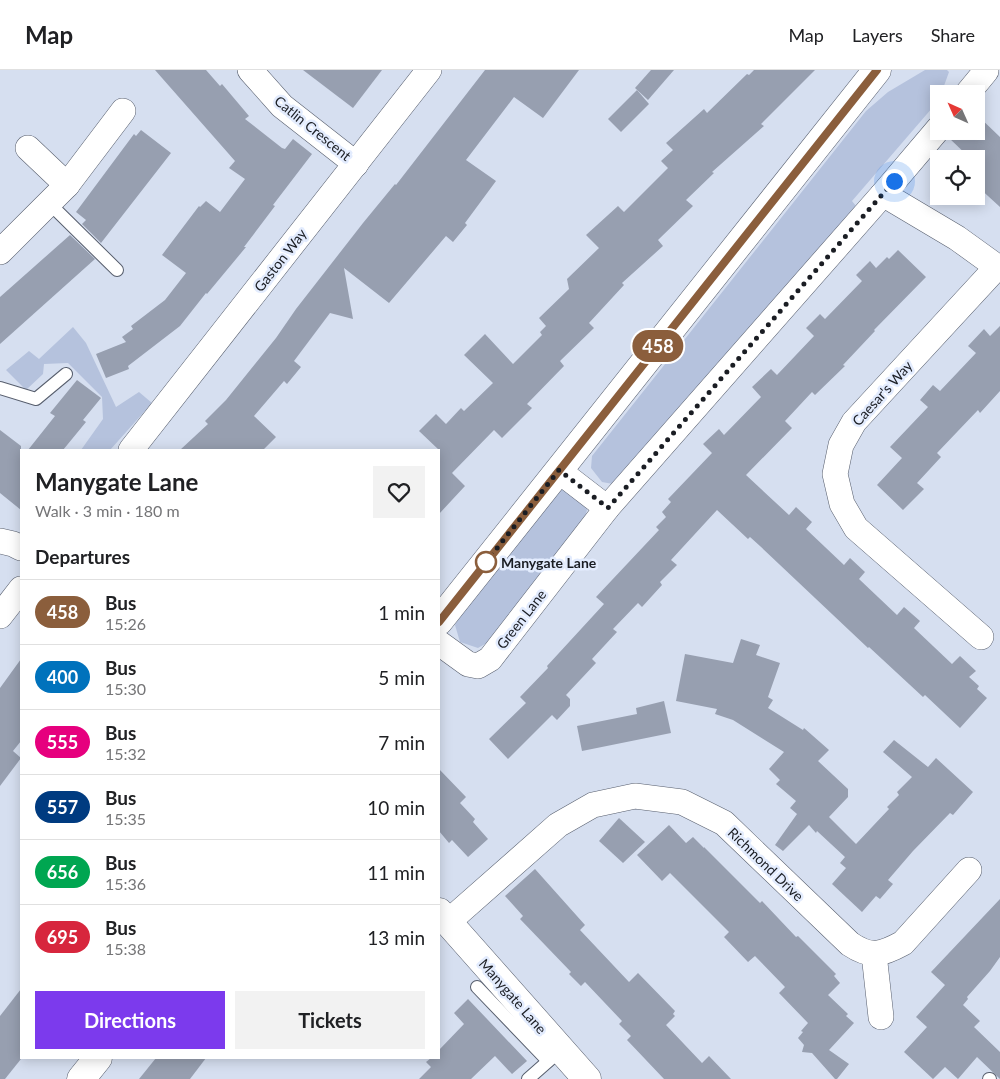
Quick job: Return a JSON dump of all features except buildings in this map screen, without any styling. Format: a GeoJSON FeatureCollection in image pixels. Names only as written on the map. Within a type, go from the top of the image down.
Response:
{"type":"FeatureCollection","features":[{"type":"Feature","properties":{"kind":"main road"},"geometry":{"type":"LineString","coordinates":[[440,621],[877,70]]}},
{"type":"Feature","properties":{"kind":"main road","name":"Manygate Lane"},"geometry":{"type":"LineString","coordinates":[[443,917],[554,1056],[587,1079]]}},
{"type":"Feature","properties":{"kind":"main road"},"geometry":{"type":"LineString","coordinates":[[81,1079],[97,1059]]}},
{"type":"Feature","properties":{"kind":"street","name":"Catlin Crescent"},"geometry":{"type":"LineString","coordinates":[[250,70],[282,106],[356,164]]}},
{"type":"Feature","properties":{"kind":"street","name":"Gaston Way"},"geometry":{"type":"LineString","coordinates":[[132,449],[428,70]]}},
{"type":"Feature","properties":{"kind":"street"},"geometry":{"type":"LineString","coordinates":[[978,85],[990,75]]}},
{"type":"Feature","properties":{"kind":"street"},"geometry":{"type":"LineString","coordinates":[[0,252],[67,186],[123,111]]}},
{"type":"Feature","properties":{"kind":"street","name":"Green Lane"},"geometry":{"type":"LineString","coordinates":[[440,644],[468,664],[478,666],[490,659],[608,508],[930,139]]}},
{"type":"Feature","properties":{"kind":"street"},"geometry":{"type":"LineString","coordinates":[[28,148],[67,186]]}},
{"type":"Feature","properties":{"kind":"street"},"geometry":{"type":"LineString","coordinates":[[883,194],[957,238],[999,268]]}},
{"type":"Feature","properties":{"kind":"street","name":"Caesar's Way"},"geometry":{"type":"LineString","coordinates":[[981,637],[856,528],[842,504],[835,474],[841,445],[854,422],[999,268]]}},
{"type":"Feature","properties":{"kind":"street"},"geometry":{"type":"LineString","coordinates":[[559,470],[608,508]]}},
{"type":"Feature","properties":{"kind":"street"},"geometry":{"type":"LineString","coordinates":[[0,540],[20,547]]}},
{"type":"Feature","properties":{"kind":"street"},"geometry":{"type":"LineString","coordinates":[[0,616],[20,591]]}},
{"type":"Feature","properties":{"kind":"street","name":"Richmond Drive"},"geometry":{"type":"LineString","coordinates":[[443,917],[558,825],[593,805],[635,796],[682,802],[724,823],[850,944],[861,951],[874,954]]}},
{"type":"Feature","properties":{"kind":"street"},"geometry":{"type":"LineString","coordinates":[[881,1017],[874,954],[889,951],[902,943],[969,870]]}},
{"type":"Feature","properties":{"kind":"lane"},"geometry":{"type":"LineString","coordinates":[[50,204],[117,270]]}},
{"type":"Feature","properties":{"kind":"lane"},"geometry":{"type":"LineString","coordinates":[[0,388],[36,400],[66,374]]}},
{"type":"Feature","properties":{"kind":"lane"},"geometry":{"type":"LineString","coordinates":[[476,987],[554,1056],[528,1079]]}},
{"type":"Feature","properties":{"kind":"shaded area"},"geometry":{"type":"Polygon","coordinates":[[[925,70],[947,70],[949,72],[944,85],[930,85],[930,110],[852,201],[856,206],[613,484],[602,482],[591,468],[592,456],[866,111],[888,92],[925,70]]]}},
{"type":"Feature","properties":{"kind":"shaded area"},"geometry":{"type":"Polygon","coordinates":[[[73,327],[86,343],[116,407],[139,392],[152,403],[111,449],[82,449],[103,419],[102,397],[68,363],[44,364],[43,374],[26,390],[6,370],[29,351],[39,359],[73,327]]]}},
{"type":"Feature","properties":{"kind":"shaded area"},"geometry":{"type":"Polygon","coordinates":[[[568,488],[584,497],[587,510],[581,529],[494,639],[478,648],[460,642],[455,625],[460,616],[557,490],[568,488]]]}},
{"type":"Feature","properties":{"kind":"bus line","name":"458"},"geometry":{"type":"LineString","coordinates":[[440,621],[877,70]]}},
{"type":"Feature","properties":{"kind":"place","name":"Manygate Lane"},"geometry":{"type":"Point","coordinates":[486,562]}},
{"type":"Feature","properties":{"kind":"route"},"geometry":{"type":"LineString","coordinates":[[486,562],[559,470],[608,508],[894,181]]}}]}
